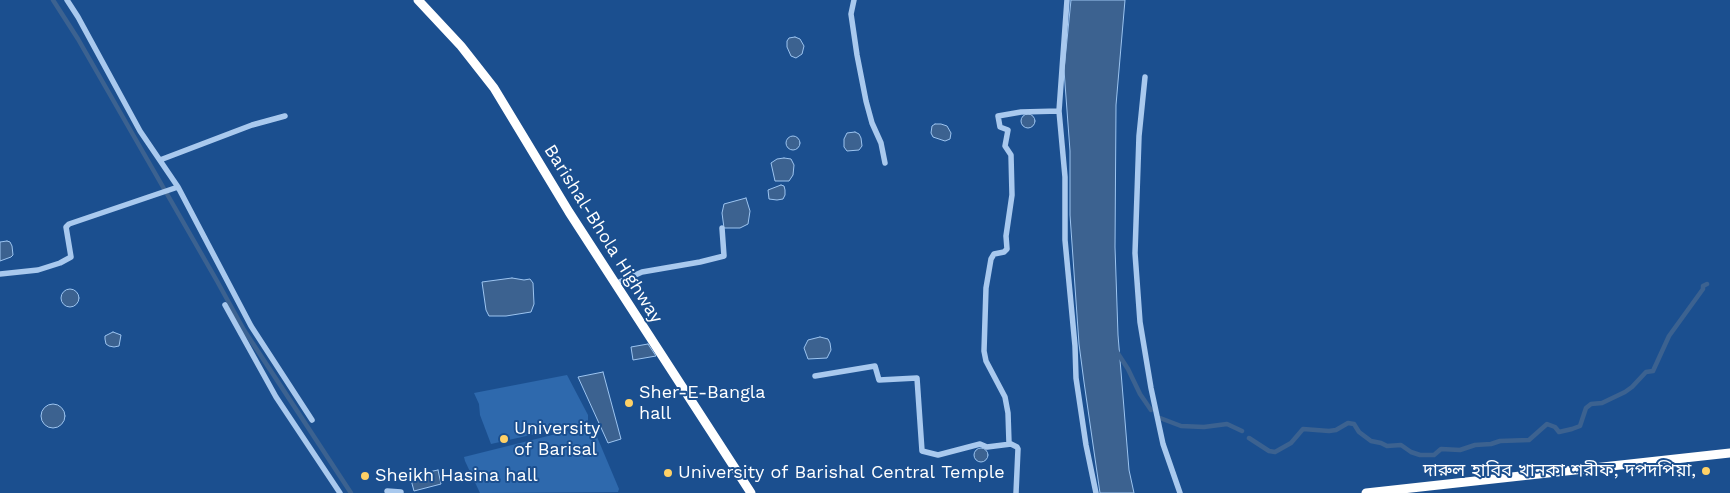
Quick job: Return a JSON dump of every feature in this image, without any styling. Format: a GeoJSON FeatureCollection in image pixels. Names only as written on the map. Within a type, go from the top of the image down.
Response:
{"type":"FeatureCollection","features":[{"type":"Feature","properties":{"kind":"highway","name":"Barishal-Bhola Highway"},"geometry":{"type":"LineString","coordinates":[[418,0],[462,46],[494,88],[615,284],[751,493]]}},
{"type":"Feature","properties":{"kind":"highway"},"geometry":{"type":"LineString","coordinates":[[1366,493],[1730,453]]}},
{"type":"Feature","properties":{"kind":"street"},"geometry":{"type":"LineString","coordinates":[[67,0],[140,130],[160,160],[250,326],[312,420]]}},
{"type":"Feature","properties":{"kind":"street"},"geometry":{"type":"LineString","coordinates":[[854,0],[851,14],[857,55],[866,101],[872,123],[881,142],[885,163]]}},
{"type":"Feature","properties":{"kind":"street"},"geometry":{"type":"LineString","coordinates":[[1067,0],[1059,111],[1065,177],[1065,240],[1075,346],[1076,378],[1086,445],[1096,493]]}},
{"type":"Feature","properties":{"kind":"street"},"geometry":{"type":"LineString","coordinates":[[1145,77],[1139,136],[1135,253],[1140,322],[1163,444],[1180,493]]}},
{"type":"Feature","properties":{"kind":"street"},"geometry":{"type":"LineString","coordinates":[[1010,444],[1008,441],[1008,413],[1005,397],[986,361],[984,351],[986,288],[991,259],[994,254],[1004,252],[1007,249],[1006,236],[1012,196],[1011,155],[1005,146],[1008,130],[1000,126],[998,116],[1021,112],[1059,111]]}},
{"type":"Feature","properties":{"kind":"street"},"geometry":{"type":"LineString","coordinates":[[160,160],[252,125],[285,116]]}},
{"type":"Feature","properties":{"kind":"street"},"geometry":{"type":"LineString","coordinates":[[0,274],[38,270],[70,258],[70,246],[66,227],[69,224],[175,187]]}},
{"type":"Feature","properties":{"kind":"street"},"geometry":{"type":"LineString","coordinates":[[615,284],[642,272],[724,256],[722,228]]}},
{"type":"Feature","properties":{"kind":"street"},"geometry":{"type":"LineString","coordinates":[[225,306],[276,397],[340,493]]}},
{"type":"Feature","properties":{"kind":"street"},"geometry":{"type":"LineString","coordinates":[[815,376],[876,366],[878,380],[917,378],[922,451],[938,454],[980,444],[987,447],[1010,444],[1017,447],[1016,493]]}},
{"type":"Feature","properties":{"kind":"street"},"geometry":{"type":"LineString","coordinates":[[387,491],[401,492]]}},
{"type":"Feature","properties":{"kind":"shaded area"},"geometry":{"type":"Polygon","coordinates":[[[1071,0],[1125,0],[1116,105],[1115,247],[1118,335],[1129,470],[1134,493],[1100,493],[1079,344],[1070,215],[1070,151],[1064,70],[1071,0]]]}},
{"type":"Feature","properties":{"kind":"shaded area"},"geometry":{"type":"Polygon","coordinates":[[[795,37],[800,39],[804,46],[802,54],[796,58],[791,56],[787,47],[789,38],[795,37]]]}},
{"type":"Feature","properties":{"kind":"shaded area"},"geometry":{"type":"Polygon","coordinates":[[[1025,114],[1031,114],[1035,121],[1031,128],[1025,128],[1021,124],[1021,118],[1025,114]]]}},
{"type":"Feature","properties":{"kind":"shaded area"},"geometry":{"type":"Polygon","coordinates":[[[935,124],[947,126],[951,133],[950,139],[945,141],[933,137],[931,133],[932,126],[935,124]]]}},
{"type":"Feature","properties":{"kind":"shaded area"},"geometry":{"type":"Polygon","coordinates":[[[855,132],[861,138],[862,146],[859,150],[847,151],[844,147],[844,139],[847,133],[855,132]]]}},
{"type":"Feature","properties":{"kind":"shaded area"},"geometry":{"type":"Polygon","coordinates":[[[790,136],[796,136],[800,143],[796,150],[790,150],[786,146],[786,140],[790,136]]]}},
{"type":"Feature","properties":{"kind":"shaded area"},"geometry":{"type":"Polygon","coordinates":[[[777,159],[791,159],[794,165],[793,175],[789,181],[775,181],[771,163],[777,159]]]}},
{"type":"Feature","properties":{"kind":"shaded area"},"geometry":{"type":"Polygon","coordinates":[[[781,185],[784,186],[785,190],[783,199],[769,199],[768,190],[781,185]]]}},
{"type":"Feature","properties":{"kind":"shaded area"},"geometry":{"type":"Polygon","coordinates":[[[746,198],[750,211],[748,224],[740,228],[724,228],[722,213],[724,204],[746,198]]]}},
{"type":"Feature","properties":{"kind":"shaded area"},"geometry":{"type":"Polygon","coordinates":[[[7,241],[12,246],[13,255],[0,261],[0,242],[7,241]]]}},
{"type":"Feature","properties":{"kind":"shaded area"},"geometry":{"type":"Polygon","coordinates":[[[512,278],[530,279],[533,283],[534,304],[531,312],[506,316],[489,316],[486,310],[482,282],[512,278]]]}},
{"type":"Feature","properties":{"kind":"shaded area"},"geometry":{"type":"Polygon","coordinates":[[[70,289],[76,292],[79,298],[76,304],[70,307],[64,304],[61,298],[64,292],[70,289]]]}},
{"type":"Feature","properties":{"kind":"shaded area"},"geometry":{"type":"Polygon","coordinates":[[[113,332],[121,335],[119,346],[114,347],[106,344],[105,336],[113,332]]]}},
{"type":"Feature","properties":{"kind":"shaded area"},"geometry":{"type":"Polygon","coordinates":[[[820,337],[828,339],[830,343],[831,350],[827,358],[808,359],[804,348],[808,340],[820,337]]]}},
{"type":"Feature","properties":{"kind":"shaded area"},"geometry":{"type":"Polygon","coordinates":[[[648,344],[656,356],[633,360],[631,347],[648,344]]]}},
{"type":"Feature","properties":{"kind":"shaded area"},"geometry":{"type":"Polygon","coordinates":[[[603,372],[621,439],[608,443],[578,377],[603,372]]]}},
{"type":"Feature","properties":{"kind":"shaded area"},"geometry":{"type":"Polygon","coordinates":[[[567,375],[588,415],[588,422],[491,444],[474,393],[567,375]]]}},
{"type":"Feature","properties":{"kind":"shaded area"},"geometry":{"type":"Polygon","coordinates":[[[53,404],[62,407],[65,416],[62,425],[53,428],[44,425],[41,416],[44,407],[53,404]]]}},
{"type":"Feature","properties":{"kind":"shaded area"},"geometry":{"type":"Polygon","coordinates":[[[592,425],[619,489],[618,492],[480,493],[465,461],[464,457],[592,425]]]}},
{"type":"Feature","properties":{"kind":"shaded area"},"geometry":{"type":"Polygon","coordinates":[[[978,448],[984,448],[988,455],[984,462],[978,462],[974,458],[974,452],[978,448]]]}},
{"type":"Feature","properties":{"kind":"shaded area"},"geometry":{"type":"Polygon","coordinates":[[[438,470],[441,484],[414,491],[410,476],[438,470]]]}},
{"type":"Feature","properties":{"kind":"waterway"},"geometry":{"type":"LineString","coordinates":[[53,0],[78,39],[244,330],[351,493]]}},
{"type":"Feature","properties":{"kind":"waterway"},"geometry":{"type":"LineString","coordinates":[[1249,438],[1269,451],[1275,452],[1291,443],[1303,429],[1329,431],[1336,430],[1348,423],[1354,424],[1359,432],[1371,441],[1387,446],[1401,445],[1411,452],[1420,455],[1434,455],[1441,449],[1460,450],[1475,445],[1491,444],[1500,441],[1529,440],[1547,424],[1555,427],[1559,432],[1572,429],[1580,426],[1586,408],[1591,404],[1602,403],[1625,392],[1646,372],[1653,371],[1669,336],[1703,289],[1703,286],[1707,284]]}},
{"type":"Feature","properties":{"kind":"waterway"},"geometry":{"type":"LineString","coordinates":[[1117,352],[1151,410]]}},
{"type":"Feature","properties":{"kind":"waterway"},"geometry":{"type":"LineString","coordinates":[[1160,418],[1181,426],[1204,427],[1227,424],[1242,431]]}},
{"type":"Feature","properties":{"kind":"place","name":"Sher-E-Bangla hall"},"geometry":{"type":"Point","coordinates":[629,403]}},
{"type":"Feature","properties":{"kind":"place","name":"University of Barisal"},"geometry":{"type":"Point","coordinates":[504,439]}},
{"type":"Feature","properties":{"kind":"place","name":"দারুল হাবিব খানকা শরীফ, দপদপিয়া,"},"geometry":{"type":"Point","coordinates":[1706,471]}},
{"type":"Feature","properties":{"kind":"place","name":"University of Barishal Central Temple"},"geometry":{"type":"Point","coordinates":[668,473]}},
{"type":"Feature","properties":{"kind":"place","name":"Sheikh Hasina hall"},"geometry":{"type":"Point","coordinates":[365,476]}}]}
